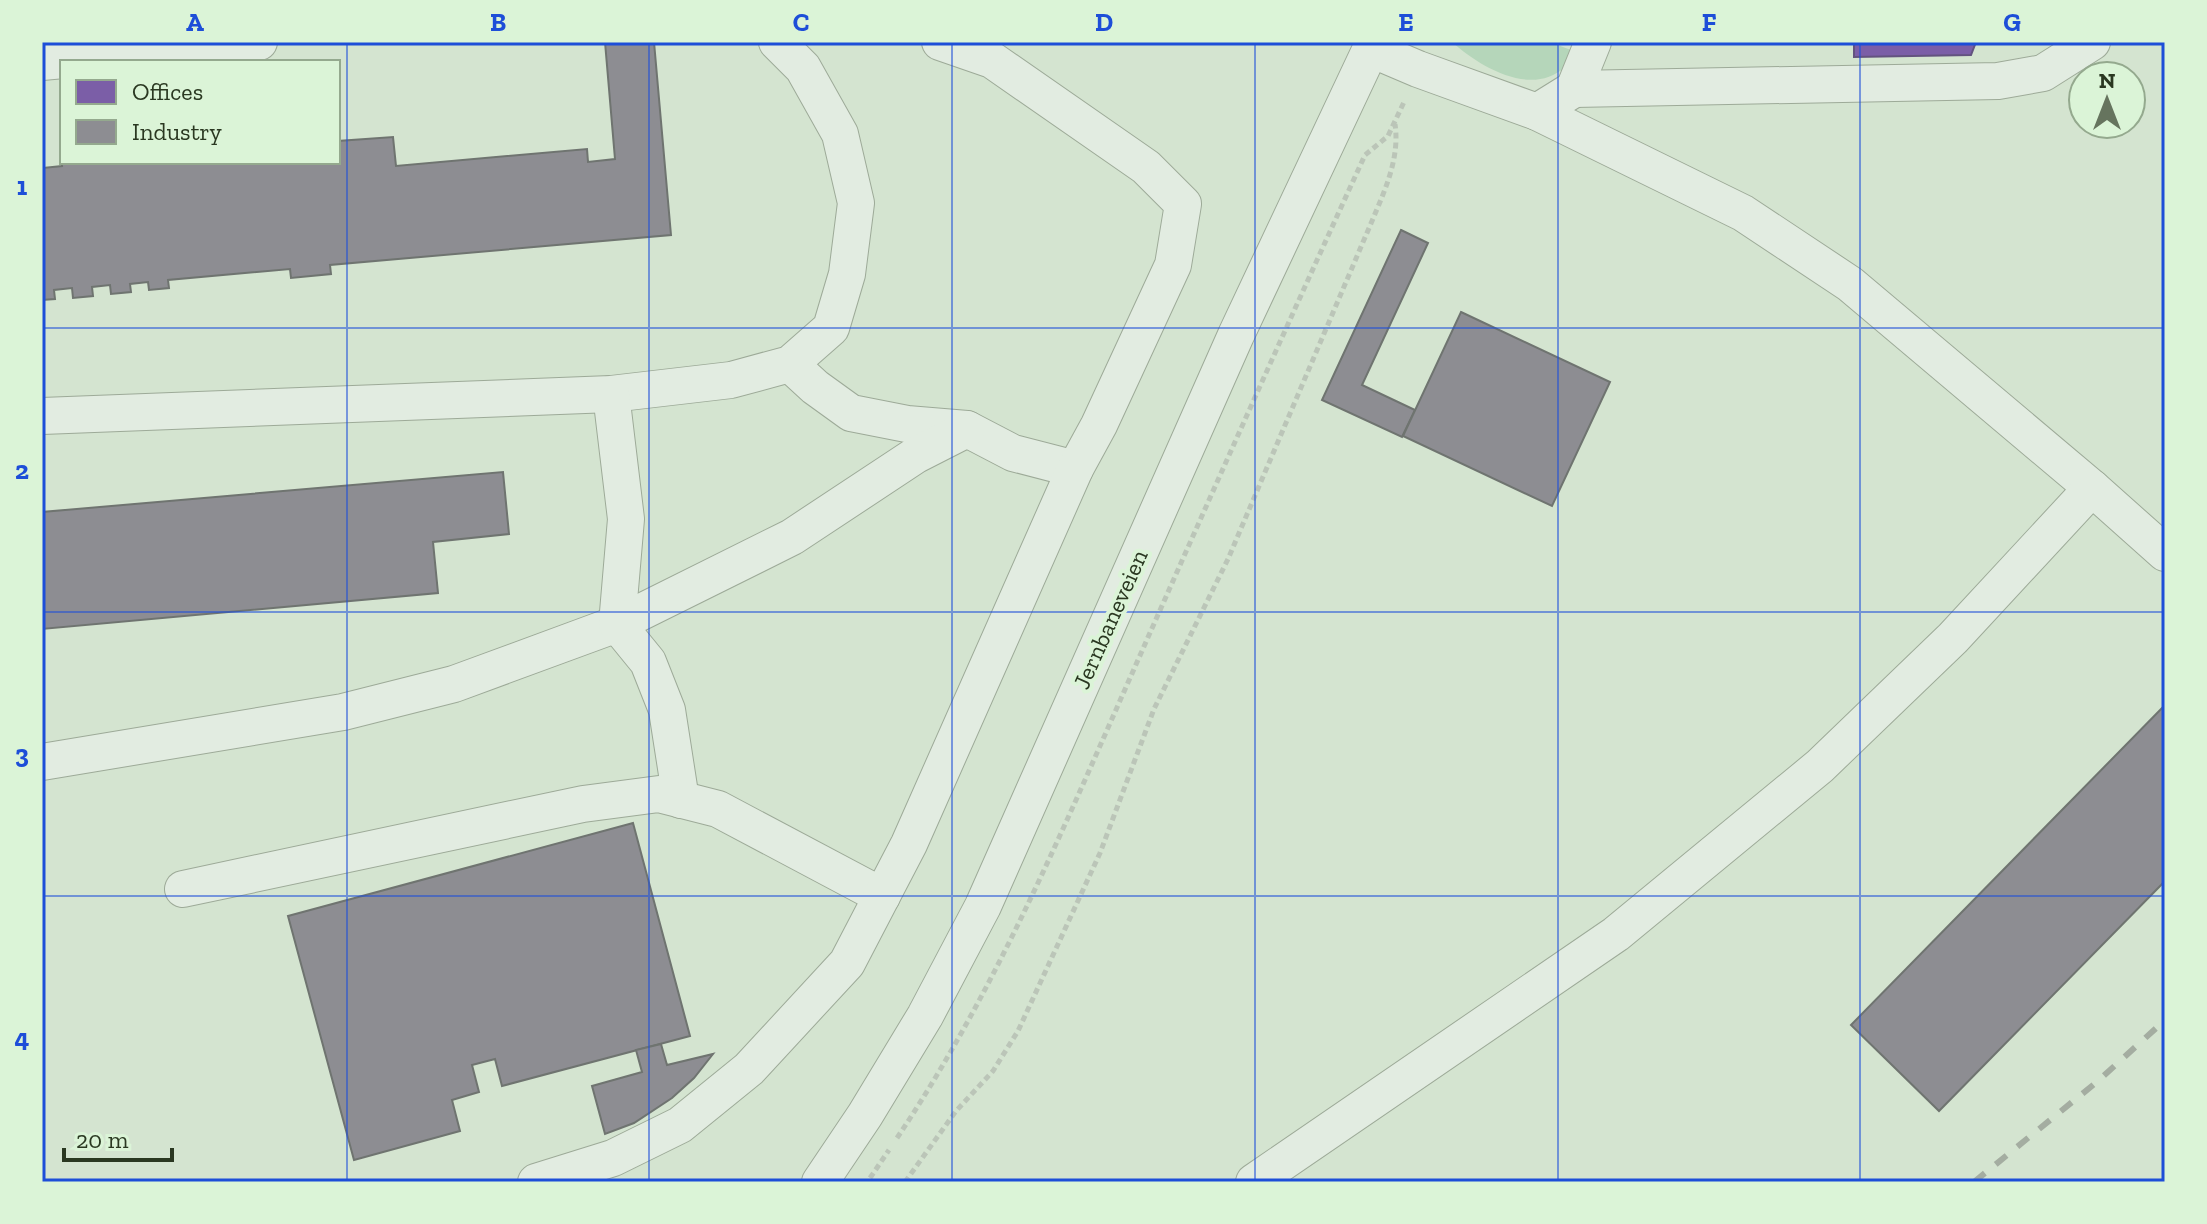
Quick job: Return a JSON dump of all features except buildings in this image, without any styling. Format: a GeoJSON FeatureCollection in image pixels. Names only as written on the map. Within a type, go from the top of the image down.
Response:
{"type":"FeatureCollection","features":[{"type":"Feature","properties":{"kind":"street"},"geometry":{"type":"LineString","coordinates":[[64,60],[259,42]]}},
{"type":"Feature","properties":{"kind":"street"},"geometry":{"type":"LineString","coordinates":[[42,416],[611,394],[731,380],[790,364],[831,328],[847,274],[856,203],[840,134],[803,68],[777,42]]}},
{"type":"Feature","properties":{"kind":"street"},"geometry":{"type":"LineString","coordinates":[[536,1182],[613,1158],[680,1125],[749,1069],[847,963],[909,844],[1075,469],[1099,425],[1173,265],[1183,204],[1146,167],[992,60],[940,42]]}},
{"type":"Feature","properties":{"kind":"street"},"geometry":{"type":"LineString","coordinates":[[1574,89],[1593,42]]}},
{"type":"Feature","properties":{"kind":"street"},"geometry":{"type":"LineString","coordinates":[[1537,112],[1574,89],[1998,81],[2043,73],[2092,42]]}},
{"type":"Feature","properties":{"kind":"street"},"geometry":{"type":"LineString","coordinates":[[1373,46],[1418,69],[1537,112],[1743,213],[1850,284],[2165,553]]}},
{"type":"Feature","properties":{"kind":"street","name":"Jernbaneveien"},"geometry":{"type":"LineString","coordinates":[[820,1182],[925,1016],[983,906],[1236,335],[1373,46]]}},
{"type":"Feature","properties":{"kind":"street"},"geometry":{"type":"LineString","coordinates":[[790,364],[851,413],[907,424],[967,429],[1013,453],[1075,469]]}},
{"type":"Feature","properties":{"kind":"street"},"geometry":{"type":"LineString","coordinates":[[611,394],[626,519],[617,624],[648,662],[667,710],[681,800]]}},
{"type":"Feature","properties":{"kind":"street"},"geometry":{"type":"LineString","coordinates":[[42,762],[343,712],[454,684],[617,624],[792,537],[916,455],[967,429]]}},
{"type":"Feature","properties":{"kind":"street"},"geometry":{"type":"LineString","coordinates":[[1254,1182],[1616,934],[1796,786],[1953,638],[2092,488]]}},
{"type":"Feature","properties":{"kind":"street"},"geometry":{"type":"LineString","coordinates":[[183,889],[583,804],[659,794],[718,809],[882,896]]}},
{"type":"Feature","properties":{"kind":"path"},"geometry":{"type":"LineString","coordinates":[[867,1182],[958,1042],[1003,956],[1061,834],[1248,409],[1365,155],[1388,136],[1418,69]]}},
{"type":"Feature","properties":{"kind":"path"},"geometry":{"type":"LineString","coordinates":[[905,1182],[956,1111],[993,1071],[1018,1031],[1100,853],[1154,709],[1228,559],[1389,180],[1398,142],[1394,123]]}},
{"type":"Feature","properties":{"kind":"green space"},"geometry":{"type":"Polygon","coordinates":[[[1452,42],[1550,42],[1576,52],[1567,65],[1551,76],[1537,80],[1521,79],[1491,69],[1452,42]]]}},
{"type":"Feature","properties":{"kind":"railway"},"geometry":{"type":"LineString","coordinates":[[1974,1182],[2098,1081],[2165,1020]]}}]}
